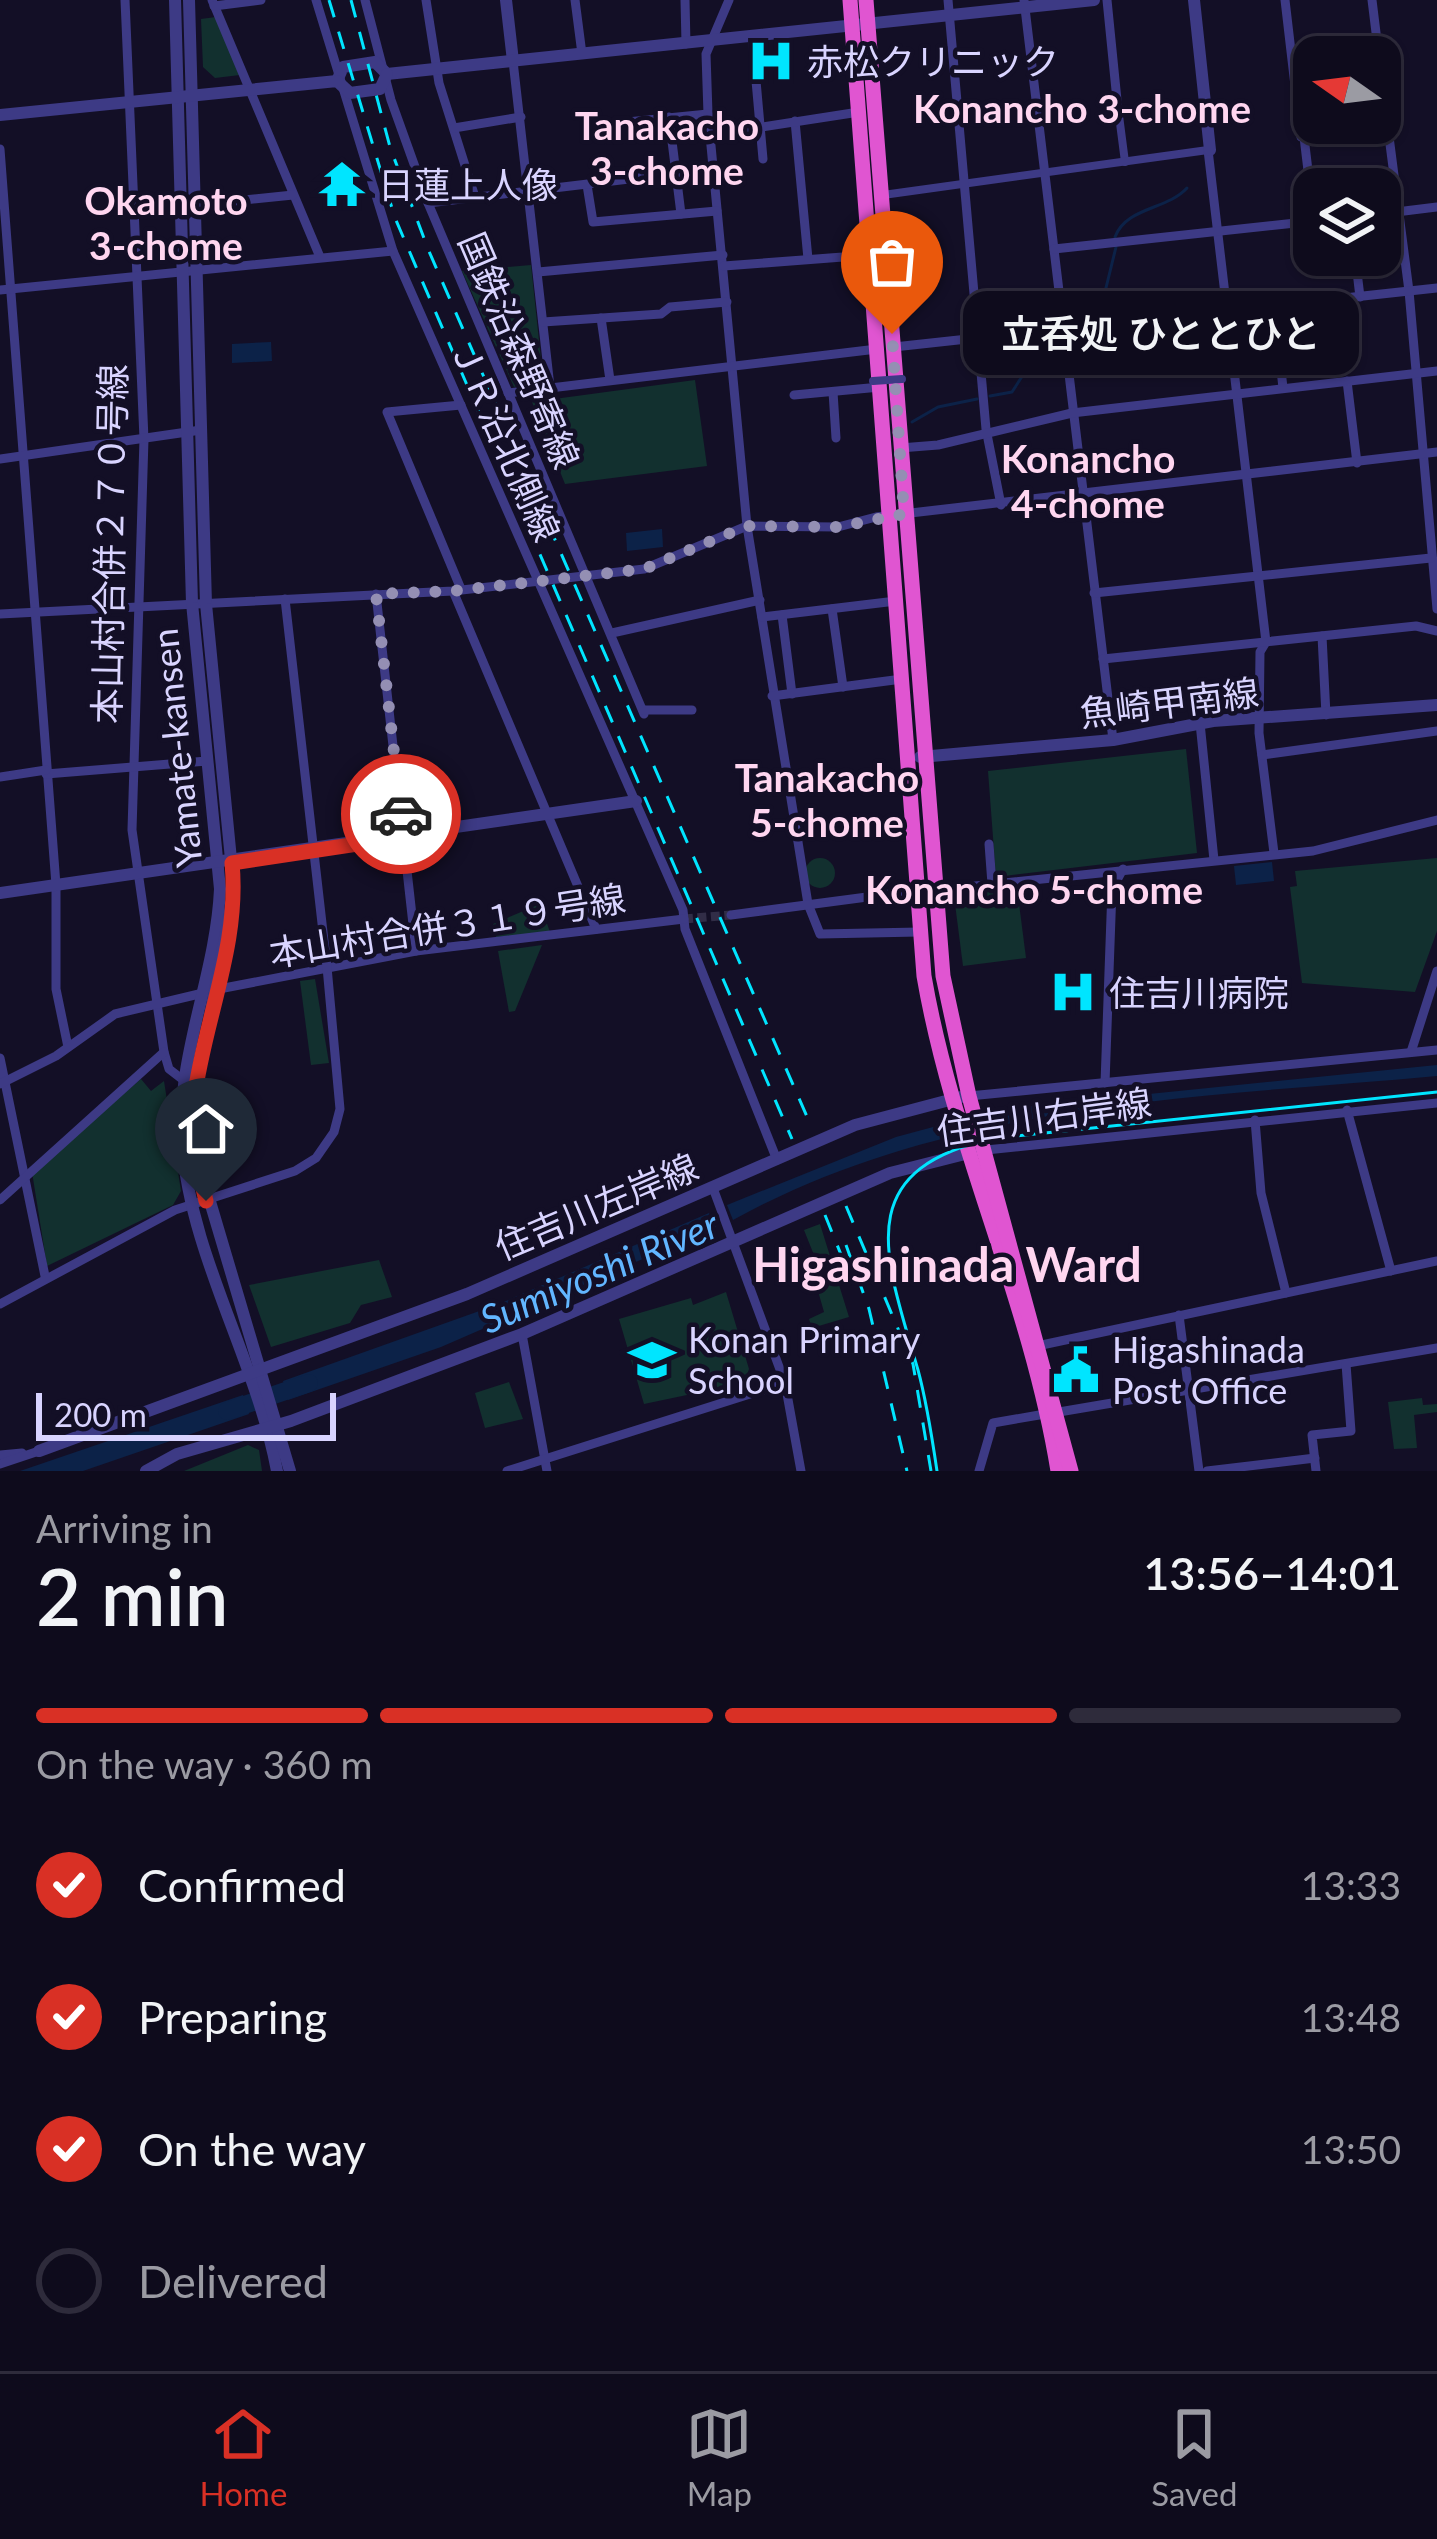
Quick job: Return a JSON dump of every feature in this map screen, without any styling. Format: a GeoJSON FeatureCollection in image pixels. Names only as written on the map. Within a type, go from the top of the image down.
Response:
{"type":"FeatureCollection","features":[{"type":"Feature","properties":{"kind":"highway"},"geometry":{"type":"LineString","coordinates":[[850,0],[860,23],[885,348],[876,384],[897,515],[915,758],[919,932],[932,1023],[952,1105],[1034,1347]]}},
{"type":"Feature","properties":{"kind":"highway"},"geometry":{"type":"LineString","coordinates":[[866,0],[860,23],[859,112],[873,196],[869,255],[900,448],[896,602],[902,679],[943,976],[970,1101],[1071,1471]]}},
{"type":"Feature","properties":{"kind":"highway"},"geometry":{"type":"LineString","coordinates":[[1052,1413],[1058,1471]]}},
{"type":"Feature","properties":{"kind":"street","name":"本山村合併２７０号線"},"geometry":{"type":"LineString","coordinates":[[125,0],[144,439],[141,605],[130,766],[138,875],[156,1004],[169,1069],[182,1078]]}},
{"type":"Feature","properties":{"kind":"street","name":"Yamate-kansen"},"geometry":{"type":"LineString","coordinates":[[176,0],[196,206],[199,603],[207,761],[225,864],[219,920],[182,1078],[182,1145],[277,1444],[290,1471]]}},
{"type":"Feature","properties":{"kind":"street","name":"Yamate-kansen"},"geometry":{"type":"LineString","coordinates":[[189,0],[180,271],[184,431],[231,926],[194,1100],[199,1203]]}},
{"type":"Feature","properties":{"kind":"street"},"geometry":{"type":"LineString","coordinates":[[261,0],[213,3],[320,257]]}},
{"type":"Feature","properties":{"kind":"street","name":"ＪＲ沿北側線"},"geometry":{"type":"LineString","coordinates":[[316,0],[337,81],[393,250],[636,801],[777,1160]]}},
{"type":"Feature","properties":{"kind":"street","name":"国鉄沿森野寄線"},"geometry":{"type":"LineString","coordinates":[[365,0],[428,203],[644,712],[692,710]]}},
{"type":"Feature","properties":{"kind":"street"},"geometry":{"type":"LineString","coordinates":[[426,0],[436,70],[476,197]]}},
{"type":"Feature","properties":{"kind":"street"},"geometry":{"type":"LineString","coordinates":[[506,0],[550,387]]}},
{"type":"Feature","properties":{"kind":"street"},"geometry":{"type":"LineString","coordinates":[[575,0],[582,54]]}},
{"type":"Feature","properties":{"kind":"street"},"geometry":{"type":"LineString","coordinates":[[685,0],[686,44]]}},
{"type":"Feature","properties":{"kind":"street"},"geometry":{"type":"LineString","coordinates":[[729,0],[706,54],[708,114],[747,526],[808,904],[820,934],[919,932]]}},
{"type":"Feature","properties":{"kind":"street"},"geometry":{"type":"LineString","coordinates":[[948,0],[978,341],[1001,506]]}},
{"type":"Feature","properties":{"kind":"street"},"geometry":{"type":"LineString","coordinates":[[386,74],[1094,0]]}},
{"type":"Feature","properties":{"kind":"street"},"geometry":{"type":"LineString","coordinates":[[1107,0],[1124,162]]}},
{"type":"Feature","properties":{"kind":"street"},"geometry":{"type":"LineString","coordinates":[[1194,0],[1223,312],[1266,642],[1260,652],[1259,721],[1274,853]]}},
{"type":"Feature","properties":{"kind":"street"},"geometry":{"type":"LineString","coordinates":[[1285,0],[1307,168]]}},
{"type":"Feature","properties":{"kind":"street"},"geometry":{"type":"LineString","coordinates":[[1372,0],[1376,36]]}},
{"type":"Feature","properties":{"kind":"street"},"geometry":{"type":"LineString","coordinates":[[1025,4],[1113,740]]}},
{"type":"Feature","properties":{"kind":"street"},"geometry":{"type":"LineString","coordinates":[[752,36],[763,158]]}},
{"type":"Feature","properties":{"kind":"street"},"geometry":{"type":"LineString","coordinates":[[337,81],[343,67],[375,62],[386,74]]}},
{"type":"Feature","properties":{"kind":"street"},"geometry":{"type":"LineString","coordinates":[[0,115],[337,81],[350,93],[380,89],[386,74]]}},
{"type":"Feature","properties":{"kind":"street"},"geometry":{"type":"LineString","coordinates":[[710,135],[859,112]]}},
{"type":"Feature","properties":{"kind":"street"},"geometry":{"type":"LineString","coordinates":[[597,125],[708,114]]}},
{"type":"Feature","properties":{"kind":"street"},"geometry":{"type":"LineString","coordinates":[[669,117],[681,214]]}},
{"type":"Feature","properties":{"kind":"street"},"geometry":{"type":"LineString","coordinates":[[454,128],[521,118]]}},
{"type":"Feature","properties":{"kind":"street"},"geometry":{"type":"LineString","coordinates":[[795,121],[808,260]]}},
{"type":"Feature","properties":{"kind":"street"},"geometry":{"type":"LineString","coordinates":[[0,149],[6,290],[56,885],[56,989],[68,1047]]}},
{"type":"Feature","properties":{"kind":"street"},"geometry":{"type":"LineString","coordinates":[[873,196],[1209,150]]}},
{"type":"Feature","properties":{"kind":"street"},"geometry":{"type":"LineString","coordinates":[[428,203],[713,169]]}},
{"type":"Feature","properties":{"kind":"street"},"geometry":{"type":"LineString","coordinates":[[587,185],[593,222],[717,211]]}},
{"type":"Feature","properties":{"kind":"street"},"geometry":{"type":"LineString","coordinates":[[196,206],[293,195]]}},
{"type":"Feature","properties":{"kind":"street"},"geometry":{"type":"LineString","coordinates":[[1401,212],[1437,207]]}},
{"type":"Feature","properties":{"kind":"street"},"geometry":{"type":"LineString","coordinates":[[1054,249],[1293,223]]}},
{"type":"Feature","properties":{"kind":"street"},"geometry":{"type":"LineString","coordinates":[[1401,228],[1431,453],[1431,558],[1437,609]]}},
{"type":"Feature","properties":{"kind":"street"},"geometry":{"type":"LineString","coordinates":[[6,290],[393,250]]}},
{"type":"Feature","properties":{"kind":"street"},"geometry":{"type":"LineString","coordinates":[[538,272],[869,255]]}},
{"type":"Feature","properties":{"kind":"street"},"geometry":{"type":"LineString","coordinates":[[1358,276],[1360,297]]}},
{"type":"Feature","properties":{"kind":"street"},"geometry":{"type":"LineString","coordinates":[[508,393],[732,363],[978,341],[1437,288]]}},
{"type":"Feature","properties":{"kind":"street"},"geometry":{"type":"LineString","coordinates":[[543,322],[727,302]]}},
{"type":"Feature","properties":{"kind":"street"},"geometry":{"type":"LineString","coordinates":[[1274,306],[1283,388]]}},
{"type":"Feature","properties":{"kind":"street"},"geometry":{"type":"LineString","coordinates":[[601,318],[610,380]]}},
{"type":"Feature","properties":{"kind":"street"},"geometry":{"type":"LineString","coordinates":[[900,448],[1072,413],[1437,371]]}},
{"type":"Feature","properties":{"kind":"street"},"geometry":{"type":"LineString","coordinates":[[794,395],[902,379]]}},
{"type":"Feature","properties":{"kind":"street"},"geometry":{"type":"LineString","coordinates":[[1347,381],[1357,463]]}},
{"type":"Feature","properties":{"kind":"street"},"geometry":{"type":"LineString","coordinates":[[832,392],[836,438]]}},
{"type":"Feature","properties":{"kind":"street"},"geometry":{"type":"LineString","coordinates":[[461,405],[387,412],[596,929]]}},
{"type":"Feature","properties":{"kind":"street"},"geometry":{"type":"LineString","coordinates":[[0,459],[201,430]]}},
{"type":"Feature","properties":{"kind":"street"},"geometry":{"type":"LineString","coordinates":[[0,614],[457,590],[644,569],[747,526],[838,527],[897,515],[1431,453]]}},
{"type":"Feature","properties":{"kind":"street"},"geometry":{"type":"LineString","coordinates":[[1094,593],[1431,558]]}},
{"type":"Feature","properties":{"kind":"street"},"geometry":{"type":"LineString","coordinates":[[376,594],[416,951]]}},
{"type":"Feature","properties":{"kind":"street"},"geometry":{"type":"LineString","coordinates":[[0,1304],[45,1276],[199,1203],[295,1171],[316,1158],[334,1132],[340,1109],[328,967],[285,599]]}},
{"type":"Feature","properties":{"kind":"street"},"geometry":{"type":"LineString","coordinates":[[612,632],[760,600]]}},
{"type":"Feature","properties":{"kind":"street"},"geometry":{"type":"LineString","coordinates":[[762,617],[896,602]]}},
{"type":"Feature","properties":{"kind":"street"},"geometry":{"type":"LineString","coordinates":[[832,609],[843,687]]}},
{"type":"Feature","properties":{"kind":"street"},"geometry":{"type":"LineString","coordinates":[[782,615],[792,694]]}},
{"type":"Feature","properties":{"kind":"street"},"geometry":{"type":"LineString","coordinates":[[1103,659],[1416,626],[1437,631]]}},
{"type":"Feature","properties":{"kind":"street"},"geometry":{"type":"LineString","coordinates":[[1322,636],[1326,715]]}},
{"type":"Feature","properties":{"kind":"street"},"geometry":{"type":"LineString","coordinates":[[772,696],[902,679]]}},
{"type":"Feature","properties":{"kind":"street","name":"魚崎甲南線"},"geometry":{"type":"LineString","coordinates":[[915,758],[1113,740],[1200,723],[1437,705]]}},
{"type":"Feature","properties":{"kind":"street"},"geometry":{"type":"LineString","coordinates":[[1200,723],[1214,860]]}},
{"type":"Feature","properties":{"kind":"street"},"geometry":{"type":"LineString","coordinates":[[1262,754],[1437,731]]}},
{"type":"Feature","properties":{"kind":"street"},"geometry":{"type":"LineString","coordinates":[[0,777],[207,761]]}},
{"type":"Feature","properties":{"kind":"street"},"geometry":{"type":"LineString","coordinates":[[0,893],[636,801]]}},
{"type":"Feature","properties":{"kind":"street"},"geometry":{"type":"LineString","coordinates":[[946,889],[1313,851],[1437,820]]}},
{"type":"Feature","properties":{"kind":"street"},"geometry":{"type":"LineString","coordinates":[[989,844],[992,884]]}},
{"type":"Feature","properties":{"kind":"street"},"geometry":{"type":"LineString","coordinates":[[1105,1083],[1112,889],[1123,869]]}},
{"type":"Feature","properties":{"kind":"street"},"geometry":{"type":"LineString","coordinates":[[730,915],[905,892]]}},
{"type":"Feature","properties":{"kind":"street","name":"本山村合併３１９号線"},"geometry":{"type":"LineString","coordinates":[[219,989],[416,951],[684,920]]}},
{"type":"Feature","properties":{"kind":"street"},"geometry":{"type":"LineString","coordinates":[[1411,1052],[1437,971]]}},
{"type":"Feature","properties":{"kind":"street"},"geometry":{"type":"LineString","coordinates":[[2,1083],[68,1047],[115,1014],[199,994]]}},
{"type":"Feature","properties":{"kind":"street"},"geometry":{"type":"LineString","coordinates":[[970,1101],[1000,1088],[1105,1083],[1437,1050]]}},
{"type":"Feature","properties":{"kind":"street"},"geometry":{"type":"LineString","coordinates":[[0,1200],[23,1174],[164,1052]]}},
{"type":"Feature","properties":{"kind":"street"},"geometry":{"type":"LineString","coordinates":[[0,1058],[45,1276]]}},
{"type":"Feature","properties":{"kind":"street","name":"住吉川左岸線"},"geometry":{"type":"LineString","coordinates":[[39,1451],[466,1294],[715,1194],[855,1126],[970,1101]]}},
{"type":"Feature","properties":{"kind":"street","name":"住吉川右岸線"},"geometry":{"type":"LineString","coordinates":[[146,1471],[177,1454],[523,1334],[732,1238],[964,1147],[1437,1103]]}},
{"type":"Feature","properties":{"kind":"street"},"geometry":{"type":"LineString","coordinates":[[1347,1110],[1391,1271]]}},
{"type":"Feature","properties":{"kind":"street"},"geometry":{"type":"LineString","coordinates":[[1255,1120],[1262,1193],[1286,1293]]}},
{"type":"Feature","properties":{"kind":"street"},"geometry":{"type":"LineString","coordinates":[[715,1194],[785,1383],[801,1471]]}},
{"type":"Feature","properties":{"kind":"street"},"geometry":{"type":"LineString","coordinates":[[1034,1347],[1437,1261]]}},
{"type":"Feature","properties":{"kind":"street"},"geometry":{"type":"LineString","coordinates":[[1179,1315],[1203,1471],[1315,1458]]}},
{"type":"Feature","properties":{"kind":"street"},"geometry":{"type":"LineString","coordinates":[[523,1334],[547,1466]]}},
{"type":"Feature","properties":{"kind":"street"},"geometry":{"type":"LineString","coordinates":[[979,1471],[993,1423],[1437,1348]]}},
{"type":"Feature","properties":{"kind":"street"},"geometry":{"type":"LineString","coordinates":[[1316,1471],[1312,1436],[1351,1431],[1346,1364]]}},
{"type":"Feature","properties":{"kind":"street"},"geometry":{"type":"LineString","coordinates":[[508,1471],[547,1466],[785,1383]]}},
{"type":"Feature","properties":{"kind":"street","name":"Yamate-kansen"},"geometry":{"type":"LineString","coordinates":[[277,1444],[277,1471]]}},
{"type":"Feature","properties":{"kind":"street"},"geometry":{"type":"LineString","coordinates":[[0,1460],[39,1451]]}},
{"type":"Feature","properties":{"kind":"green space"},"geometry":{"type":"Polygon","coordinates":[[[216,17],[240,75],[215,78],[203,67],[201,19],[216,17]]]}},
{"type":"Feature","properties":{"kind":"green space"},"geometry":{"type":"Polygon","coordinates":[[[531,265],[543,379],[514,387],[462,271],[531,265]]]}},
{"type":"Feature","properties":{"kind":"green space"},"geometry":{"type":"Polygon","coordinates":[[[695,380],[707,466],[565,484],[532,402],[695,380]]]}},
{"type":"Feature","properties":{"kind":"green space"},"geometry":{"type":"Polygon","coordinates":[[[1186,749],[1197,853],[996,877],[988,771],[1186,749]]]}},
{"type":"Feature","properties":{"kind":"green space"},"geometry":{"type":"Polygon","coordinates":[[[820,858],[835,873],[820,888],[805,873],[820,858]]]}},
{"type":"Feature","properties":{"kind":"green space"},"geometry":{"type":"Polygon","coordinates":[[[1437,858],[1437,931],[1415,992],[1302,983],[1290,887],[1297,886],[1295,871],[1437,858]]]}},
{"type":"Feature","properties":{"kind":"green space"},"geometry":{"type":"Polygon","coordinates":[[[1017,888],[1026,958],[963,966],[954,896],[1017,888]]]}},
{"type":"Feature","properties":{"kind":"green space"},"geometry":{"type":"Polygon","coordinates":[[[540,904],[550,932],[496,937],[493,924],[540,904]]]}},
{"type":"Feature","properties":{"kind":"green space"},"geometry":{"type":"Polygon","coordinates":[[[542,945],[515,1011],[509,1012],[498,951],[542,945]]]}},
{"type":"Feature","properties":{"kind":"green space"},"geometry":{"type":"Polygon","coordinates":[[[315,979],[329,1063],[311,1065],[300,981],[315,979]]]}},
{"type":"Feature","properties":{"kind":"green space"},"geometry":{"type":"Polygon","coordinates":[[[141,1079],[151,1091],[164,1081],[181,1191],[173,1205],[47,1266],[32,1172],[141,1079]]]}},
{"type":"Feature","properties":{"kind":"green space"},"geometry":{"type":"Polygon","coordinates":[[[820,1224],[849,1317],[812,1328],[809,1319],[824,1312],[818,1291],[826,1285],[804,1230],[820,1224]]]}},
{"type":"Feature","properties":{"kind":"green space"},"geometry":{"type":"Polygon","coordinates":[[[379,1260],[392,1297],[361,1305],[350,1323],[271,1347],[249,1285],[379,1260]]]}},
{"type":"Feature","properties":{"kind":"green space"},"geometry":{"type":"Polygon","coordinates":[[[726,1292],[749,1369],[744,1383],[644,1404],[619,1319],[691,1298],[693,1305],[726,1292]]]}},
{"type":"Feature","properties":{"kind":"green space"},"geometry":{"type":"Polygon","coordinates":[[[509,1382],[523,1419],[485,1428],[475,1393],[509,1382]]]}},
{"type":"Feature","properties":{"kind":"green space"},"geometry":{"type":"Polygon","coordinates":[[[1422,1398],[1423,1405],[1437,1404],[1437,1412],[1414,1415],[1417,1448],[1394,1449],[1388,1402],[1422,1398]]]}},
{"type":"Feature","properties":{"kind":"green space"},"geometry":{"type":"Polygon","coordinates":[[[248,1445],[259,1450],[262,1471],[184,1471],[248,1445]]]}},
{"type":"Feature","properties":{"kind":"water"},"geometry":{"type":"Polygon","coordinates":[[[271,342],[272,361],[232,363],[232,344],[271,342]]]}},
{"type":"Feature","properties":{"kind":"water"},"geometry":{"type":"Polygon","coordinates":[[[662,529],[663,547],[627,551],[626,533],[662,529]]]}},
{"type":"Feature","properties":{"kind":"water"},"geometry":{"type":"Polygon","coordinates":[[[1272,862],[1274,881],[1236,885],[1234,866],[1272,862]]]}},
{"type":"Feature","properties":{"kind":"water"},"geometry":{"type":"Polygon","coordinates":[[[1437,1065],[1437,1076],[1166,1100],[987,1128],[900,1150],[815,1181],[733,1220],[727,1205],[896,1137],[1000,1109],[1437,1065]]]}},
{"type":"Feature","properties":{"kind":"water"},"geometry":{"type":"Polygon","coordinates":[[[709,1213],[716,1227],[441,1347],[288,1400],[283,1381],[499,1304],[709,1213]]]}},
{"type":"Feature","properties":{"kind":"water"},"geometry":{"type":"Polygon","coordinates":[[[243,1395],[249,1414],[83,1471],[20,1471],[243,1395]]]}},
{"type":"Feature","properties":{"kind":"waterway"},"geometry":{"type":"LineString","coordinates":[[1115,237],[1128,220],[1187,188]]}},
{"type":"Feature","properties":{"kind":"waterway"},"geometry":{"type":"LineString","coordinates":[[1072,322],[1077,308],[1104,296],[1116,247]]}},
{"type":"Feature","properties":{"kind":"waterway"},"geometry":{"type":"LineString","coordinates":[[990,396],[1012,392],[1032,361],[1061,345]]}},
{"type":"Feature","properties":{"kind":"waterway"},"geometry":{"type":"LineString","coordinates":[[912,422],[938,407],[977,399]]}},
{"type":"Feature","properties":{"kind":"waterway","name":"Sumiyoshi River"},"geometry":{"type":"LineString","coordinates":[[227,1411],[309,1383]]}},
{"type":"Feature","properties":{"kind":"tunnel"},"geometry":{"type":"LineString","coordinates":[[684,919],[731,915]]}},
{"type":"Feature","properties":{"kind":"tram line"},"geometry":{"type":"LineString","coordinates":[[937,1471],[924,1395],[889,1256],[889,1224],[897,1196],[916,1172],[949,1152],[996,1138],[1437,1092]]}},
{"type":"Feature","properties":{"kind":"railway"},"geometry":{"type":"LineString","coordinates":[[329,0],[395,218],[792,1139]]}},
{"type":"Feature","properties":{"kind":"railway"},"geometry":{"type":"LineString","coordinates":[[351,0],[390,147],[428,249],[812,1128]]}},
{"type":"Feature","properties":{"kind":"railway"},"geometry":{"type":"LineString","coordinates":[[846,1206],[913,1364],[931,1471]]}},
{"type":"Feature","properties":{"kind":"railway"},"geometry":{"type":"LineString","coordinates":[[825,1215],[844,1262]]}},
{"type":"Feature","properties":{"kind":"railway"},"geometry":{"type":"LineString","coordinates":[[846,1245],[869,1309],[907,1471]]}},
{"type":"Feature","properties":{"kind":"way so far"},"geometry":{"type":"LineString","coordinates":[[401,814],[376,594],[453,591],[644,569],[747,526],[838,527],[904,514],[892,334]]}},
{"type":"Feature","properties":{"kind":"place","name":"赤松クリニック"},"geometry":{"type":"Point","coordinates":[771,61]}},
{"type":"Feature","properties":{"kind":"place","name":"日蓮上人像"},"geometry":{"type":"Point","coordinates":[342,184]}},
{"type":"Feature","properties":{"kind":"place","name":"立呑処 ひととひと"},"geometry":{"type":"Point","coordinates":[892,334]}},
{"type":"Feature","properties":{"kind":"place","name":"住吉川病院"},"geometry":{"type":"Point","coordinates":[1073,992]}},
{"type":"Feature","properties":{"kind":"place","name":"Konan Primary School"},"geometry":{"type":"Point","coordinates":[652,1360]}},
{"type":"Feature","properties":{"kind":"place","name":"Higashinada Post Office"},"geometry":{"type":"Point","coordinates":[1076,1370]}},
{"type":"Feature","properties":{"kind":"district","name":"Konancho 3-chome"},"geometry":{"type":"Point","coordinates":[1082,108]}},
{"type":"Feature","properties":{"kind":"district","name":"Tanakacho 3-chome"},"geometry":{"type":"Point","coordinates":[667,148]}},
{"type":"Feature","properties":{"kind":"district","name":"Okamoto 3-chome"},"geometry":{"type":"Point","coordinates":[166,222]}},
{"type":"Feature","properties":{"kind":"district","name":"Konancho 4-chome"},"geometry":{"type":"Point","coordinates":[1088,480]}},
{"type":"Feature","properties":{"kind":"district","name":"Tanakacho 5-chome"},"geometry":{"type":"Point","coordinates":[827,800]}},
{"type":"Feature","properties":{"kind":"district","name":"Konancho 5-chome"},"geometry":{"type":"Point","coordinates":[1034,889]}},
{"type":"Feature","properties":{"kind":"district","name":"Higashinada Ward"},"geometry":{"type":"Point","coordinates":[947,1263]}},
{"type":"Feature","properties":{"kind":"route"},"geometry":{"type":"LineString","coordinates":[[206,1201],[195,1151],[194,1100],[231,926],[232,863],[404,837],[401,814]]}}]}
